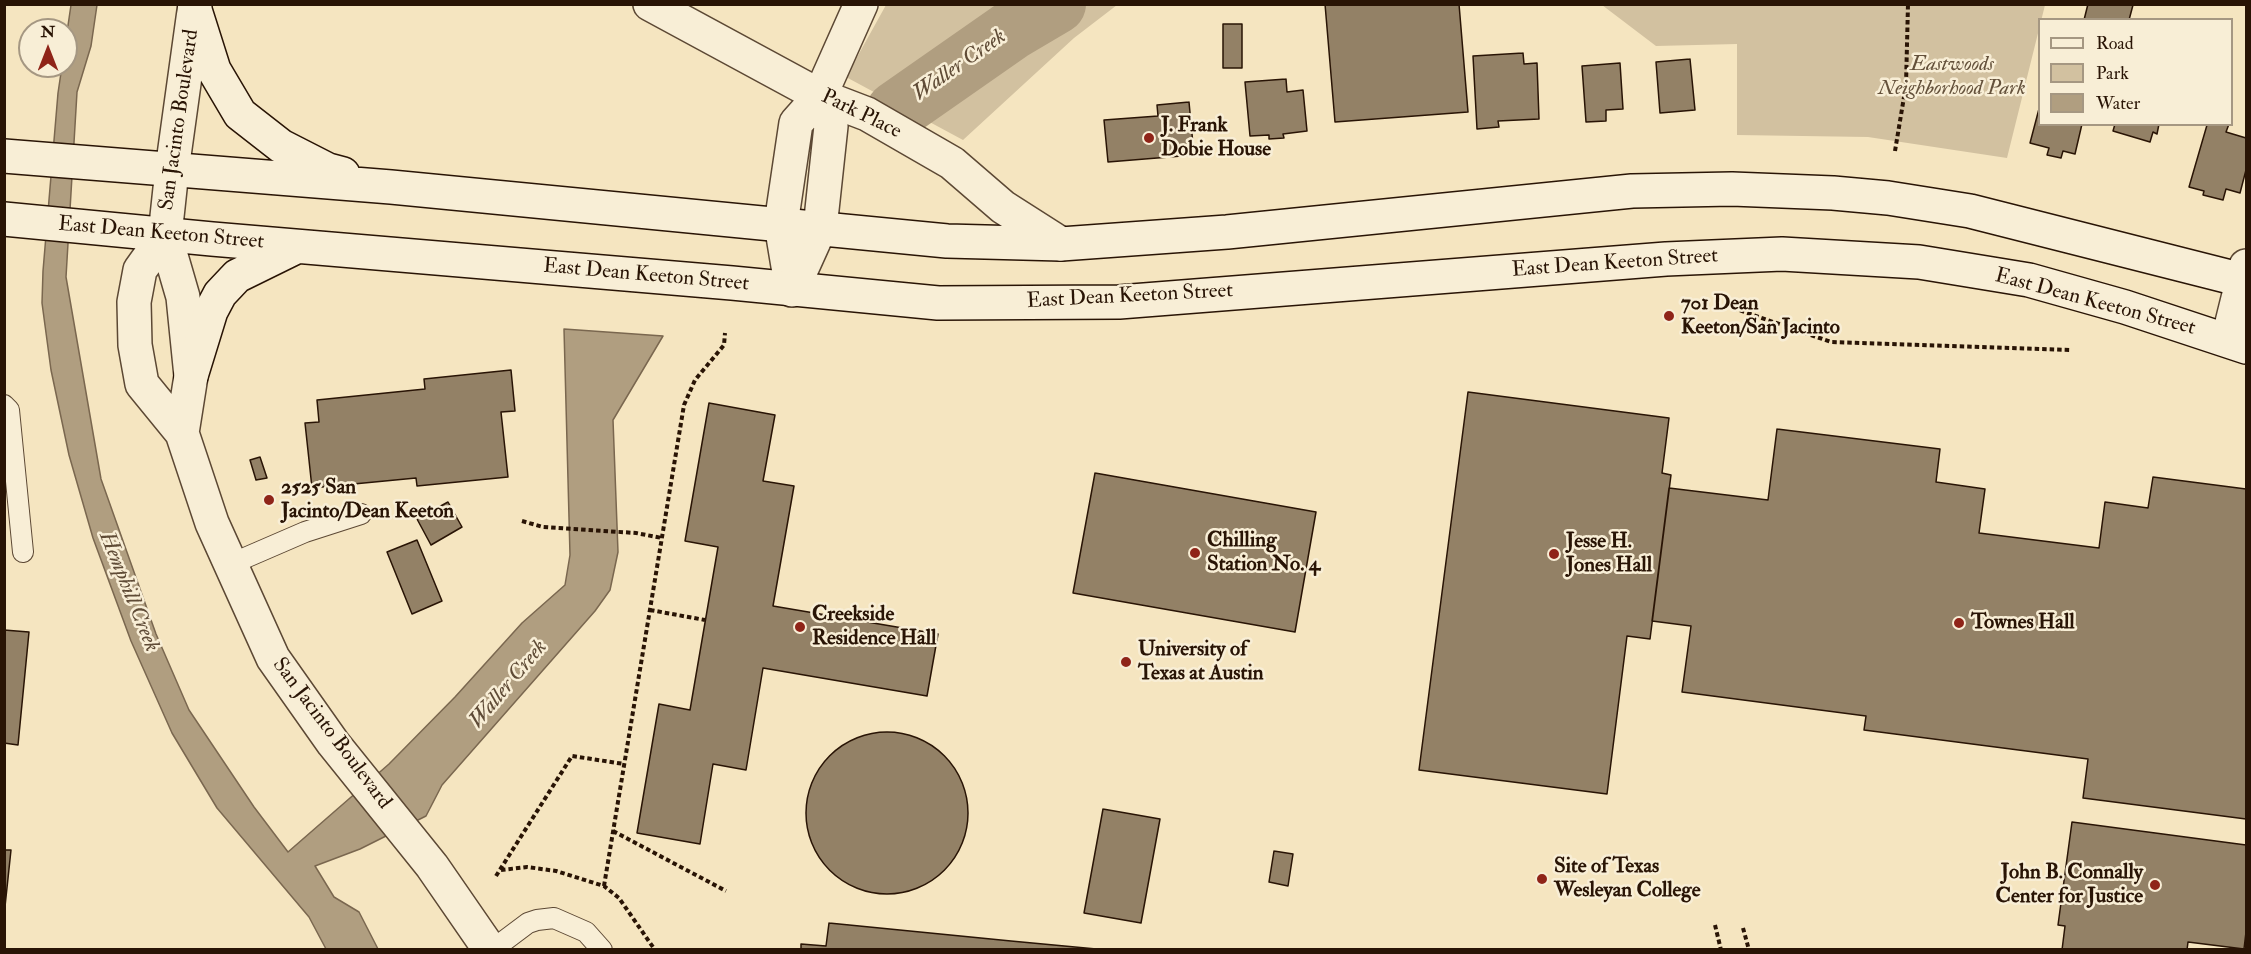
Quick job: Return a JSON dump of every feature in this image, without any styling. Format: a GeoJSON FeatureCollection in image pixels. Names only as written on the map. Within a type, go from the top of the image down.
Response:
{"type":"FeatureCollection","features":[{"type":"Feature","properties":{"kind":"main road","name":"Park Place"},"geometry":{"type":"LineString","coordinates":[[650,4],[820,96],[867,114],[952,163],[1004,207],[1061,244]]}},
{"type":"Feature","properties":{"kind":"main road"},"geometry":{"type":"LineString","coordinates":[[792,290],[781,224],[796,123],[820,96],[861,4]]}},
{"type":"Feature","properties":{"kind":"main road"},"geometry":{"type":"LineString","coordinates":[[195,7],[214,70],[240,114],[282,146],[328,170],[391,187]]}},
{"type":"Feature","properties":{"kind":"main road","name":"San Jacinto Boulevard"},"geometry":{"type":"LineString","coordinates":[[182,433],[191,376],[183,297],[165,235],[195,7]]}},
{"type":"Feature","properties":{"kind":"main road"},"geometry":{"type":"LineString","coordinates":[[792,290],[820,228],[831,126],[820,96]]}},
{"type":"Feature","properties":{"kind":"main road"},"geometry":{"type":"LineString","coordinates":[[4,156],[391,187],[947,241],[1061,244],[1227,232],[1632,191],[1732,189],[1888,198],[1970,211],[2245,276],[2237,343]]}},
{"type":"Feature","properties":{"kind":"main road","name":"East Dean Keeton Street"},"geometry":{"type":"LineString","coordinates":[[4,219],[938,303],[1119,302],[1666,259],[1782,254],[1919,262],[2029,280],[2125,307],[2237,343]]}},
{"type":"Feature","properties":{"kind":"main road","name":"San Jacinto Boulevard"},"geometry":{"type":"LineString","coordinates":[[165,235],[140,270],[134,302],[135,345],[142,384],[182,433],[212,523],[273,658],[333,743],[432,866],[491,950]]}},
{"type":"Feature","properties":{"kind":"main road"},"geometry":{"type":"LineString","coordinates":[[191,376],[211,310],[220,294],[237,276],[299,246]]}},
{"type":"Feature","properties":{"kind":"lane"},"geometry":{"type":"LineString","coordinates":[[4,405],[9,410],[23,552]]}},
{"type":"Feature","properties":{"kind":"lane"},"geometry":{"type":"LineString","coordinates":[[231,564],[305,532],[361,514]]}},
{"type":"Feature","properties":{"kind":"lane"},"geometry":{"type":"LineString","coordinates":[[491,950],[528,923],[554,918],[586,932],[602,950]]}},
{"type":"Feature","properties":{"kind":"path"},"geometry":{"type":"LineString","coordinates":[[1895,151],[1906,85],[1908,4]]}},
{"type":"Feature","properties":{"kind":"path"},"geometry":{"type":"LineString","coordinates":[[1733,308],[1831,342],[2071,350]]}},
{"type":"Feature","properties":{"kind":"path"},"geometry":{"type":"LineString","coordinates":[[604,886],[684,405],[695,380],[724,345],[725,333]]}},
{"type":"Feature","properties":{"kind":"path"},"geometry":{"type":"LineString","coordinates":[[522,521],[543,527],[636,533],[662,538]]}},
{"type":"Feature","properties":{"kind":"path"},"geometry":{"type":"LineString","coordinates":[[650,610],[705,620]]}},
{"type":"Feature","properties":{"kind":"path"},"geometry":{"type":"LineString","coordinates":[[496,876],[572,756],[624,764]]}},
{"type":"Feature","properties":{"kind":"path"},"geometry":{"type":"LineString","coordinates":[[613,831],[726,891]]}},
{"type":"Feature","properties":{"kind":"path"},"geometry":{"type":"LineString","coordinates":[[500,870],[527,867],[556,871],[604,886],[619,898],[655,950]]}},
{"type":"Feature","properties":{"kind":"path"},"geometry":{"type":"LineString","coordinates":[[1715,925],[1721,950]]}},
{"type":"Feature","properties":{"kind":"path"},"geometry":{"type":"LineString","coordinates":[[1743,928],[1749,950]]}},
{"type":"Feature","properties":{"kind":"green space"},"geometry":{"type":"Polygon","coordinates":[[[886,5],[1117,5],[1074,38],[963,140],[846,77],[886,5]]]}},
{"type":"Feature","properties":{"kind":"green space","name":"Eastwoods Neighborhood Park"},"geometry":{"type":"Polygon","coordinates":[[[1602,5],[2045,5],[2042,18],[2038,18],[2038,33],[2007,158],[1868,137],[1737,135],[1737,44],[1656,46],[1602,5]]]}},
{"type":"Feature","properties":{"kind":"water"},"geometry":{"type":"Polygon","coordinates":[[[1015,4],[1082,5],[1063,14],[929,121],[886,99],[988,17],[1015,4]]]}},
{"type":"Feature","properties":{"kind":"water","name":"Hemphill Creek"},"geometry":{"type":"Polygon","coordinates":[[[71,5],[97,5],[91,46],[77,92],[66,277],[101,479],[156,634],[189,710],[254,807],[288,852],[389,764],[455,697],[522,623],[565,585],[570,555],[564,329],[663,336],[613,420],[618,552],[610,590],[595,611],[442,785],[426,816],[360,849],[315,866],[334,897],[359,912],[378,949],[326,949],[309,917],[217,808],[172,733],[131,641],[93,538],[69,455],[51,370],[42,303],[60,78],[78,78],[78,18],[69,18],[71,5]]]}},
{"type":"Feature","properties":{"kind":"building"},"geometry":{"type":"Polygon","coordinates":[[[1325,4],[1459,4],[1468,112],[1335,122],[1325,4]]]}},
{"type":"Feature","properties":{"kind":"building"},"geometry":{"type":"Polygon","coordinates":[[[2088,4],[2133,4],[2130,18],[2084,18],[2088,4]]]}},
{"type":"Feature","properties":{"kind":"building"},"geometry":{"type":"Polygon","coordinates":[[[1223,24],[1242,24],[1242,68],[1223,68],[1223,24]]]}},
{"type":"Feature","properties":{"kind":"building"},"geometry":{"type":"Polygon","coordinates":[[[1523,53],[1524,64],[1537,63],[1539,119],[1498,121],[1499,127],[1477,129],[1473,56],[1523,53]]]}},
{"type":"Feature","properties":{"kind":"building"},"geometry":{"type":"Polygon","coordinates":[[[1690,59],[1695,110],[1660,113],[1656,62],[1690,59]]]}},
{"type":"Feature","properties":{"kind":"building"},"geometry":{"type":"Polygon","coordinates":[[[1620,63],[1623,109],[1606,110],[1606,121],[1586,122],[1582,66],[1620,63]]]}},
{"type":"Feature","properties":{"kind":"building"},"geometry":{"type":"Polygon","coordinates":[[[1286,79],[1287,92],[1303,90],[1307,131],[1283,134],[1284,138],[1269,139],[1269,135],[1250,136],[1245,82],[1286,79]]]}},
{"type":"Feature","properties":{"kind":"building","name":"J. Frank Dobie House"},"geometry":{"type":"Polygon","coordinates":[[[1189,102],[1194,155],[1108,162],[1104,120],[1158,116],[1157,105],[1189,102]]]}},
{"type":"Feature","properties":{"kind":"building"},"geometry":{"type":"Polygon","coordinates":[[[2038,113],[2038,126],[2082,126],[2075,154],[2063,151],[2061,158],[2047,155],[2049,148],[2030,143],[2038,113]]]}},
{"type":"Feature","properties":{"kind":"building"},"geometry":{"type":"Polygon","coordinates":[[[2114,126],[2159,126],[2157,134],[2153,132],[2150,142],[2113,131],[2114,126]]]}},
{"type":"Feature","properties":{"kind":"building"},"geometry":{"type":"Polygon","coordinates":[[[2207,126],[2228,126],[2226,132],[2246,138],[2246,170],[2240,193],[2226,189],[2223,200],[2203,195],[2204,191],[2189,187],[2207,126]]]}},
{"type":"Feature","properties":{"kind":"building"},"geometry":{"type":"Polygon","coordinates":[[[511,370],[515,411],[501,412],[508,477],[417,486],[416,478],[312,488],[305,423],[319,422],[317,400],[425,389],[424,379],[511,370]]]}},
{"type":"Feature","properties":{"kind":"building","name":"Jesse H. Jones Hall"},"geometry":{"type":"Polygon","coordinates":[[[1468,392],[1669,418],[1662,473],[1671,475],[1650,639],[1627,636],[1607,794],[1419,770],[1468,392]]]}},
{"type":"Feature","properties":{"kind":"building","name":"Creekside Residence Hall"},"geometry":{"type":"Polygon","coordinates":[[[709,403],[775,415],[763,481],[794,486],[773,606],[938,634],[927,696],[763,668],[746,770],[713,764],[700,844],[637,833],[659,704],[690,710],[718,547],[685,541],[709,403]]]}},
{"type":"Feature","properties":{"kind":"building","name":"Townes Hall"},"geometry":{"type":"Polygon","coordinates":[[[1777,429],[1940,449],[1936,482],[1985,489],[1979,533],[2099,548],[2105,502],[2148,508],[2153,477],[2246,489],[2246,819],[2083,798],[2088,759],[1864,730],[1866,716],[1682,692],[1691,626],[1652,621],[1669,488],[1768,500],[1777,429]]]}},
{"type":"Feature","properties":{"kind":"building"},"geometry":{"type":"Polygon","coordinates":[[[260,457],[267,478],[256,480],[250,460],[260,457]]]}},
{"type":"Feature","properties":{"kind":"building","name":"Chilling Station No. 4"},"geometry":{"type":"Polygon","coordinates":[[[1095,473],[1316,512],[1295,632],[1073,593],[1095,473]]]}},
{"type":"Feature","properties":{"kind":"building"},"geometry":{"type":"Polygon","coordinates":[[[448,502],[462,527],[431,545],[417,519],[448,502]]]}},
{"type":"Feature","properties":{"kind":"building"},"geometry":{"type":"Polygon","coordinates":[[[417,540],[442,601],[412,614],[387,552],[417,540]]]}},
{"type":"Feature","properties":{"kind":"building"},"geometry":{"type":"Polygon","coordinates":[[[4,630],[29,632],[18,745],[4,743],[4,630]]]}},
{"type":"Feature","properties":{"kind":"building"},"geometry":{"type":"Polygon","coordinates":[[[887,732],[918,738],[944,756],[962,782],[968,813],[962,844],[944,870],[918,888],[887,894],[856,888],[830,870],[812,844],[806,813],[812,782],[830,756],[856,738],[887,732]]]}},
{"type":"Feature","properties":{"kind":"building"},"geometry":{"type":"Polygon","coordinates":[[[1103,809],[1160,819],[1141,923],[1084,913],[1103,809]]]}},
{"type":"Feature","properties":{"kind":"building","name":"John B. Connally Center for Justice"},"geometry":{"type":"Polygon","coordinates":[[[2072,822],[2246,845],[2244,949],[2188,942],[2187,950],[2062,950],[2065,926],[2058,925],[2072,822]]]}},
{"type":"Feature","properties":{"kind":"building"},"geometry":{"type":"Polygon","coordinates":[[[4,850],[11,850],[4,916],[4,850]]]}},
{"type":"Feature","properties":{"kind":"building"},"geometry":{"type":"Polygon","coordinates":[[[1274,851],[1293,854],[1288,886],[1269,882],[1274,851]]]}},
{"type":"Feature","properties":{"kind":"building"},"geometry":{"type":"Polygon","coordinates":[[[829,923],[1107,950],[801,950],[801,944],[826,946],[829,923]]]}},
{"type":"Feature","properties":{"kind":"waterway","name":"Waller Creek"},"geometry":{"type":"LineString","coordinates":[[896,111],[1012,30],[1056,4]]}},
{"type":"Feature","properties":{"kind":"place","name":"J. Frank Dobie House"},"geometry":{"type":"Point","coordinates":[1149,138]}},
{"type":"Feature","properties":{"kind":"place","name":"701 Dean Keeton/San Jacinto"},"geometry":{"type":"Point","coordinates":[1669,316]}},
{"type":"Feature","properties":{"kind":"place","name":"2525 San Jacinto/Dean Keeton"},"geometry":{"type":"Point","coordinates":[269,500]}},
{"type":"Feature","properties":{"kind":"place","name":"Chilling Station No. 4"},"geometry":{"type":"Point","coordinates":[1195,553]}},
{"type":"Feature","properties":{"kind":"place","name":"Jesse H. Jones Hall"},"geometry":{"type":"Point","coordinates":[1554,554]}},
{"type":"Feature","properties":{"kind":"place","name":"Townes Hall"},"geometry":{"type":"Point","coordinates":[1959,623]}},
{"type":"Feature","properties":{"kind":"place","name":"Creekside Residence Hall"},"geometry":{"type":"Point","coordinates":[800,627]}},
{"type":"Feature","properties":{"kind":"place","name":"University of Texas at Austin"},"geometry":{"type":"Point","coordinates":[1126,662]}},
{"type":"Feature","properties":{"kind":"place","name":"Site of Texas Wesleyan College"},"geometry":{"type":"Point","coordinates":[1542,879]}},
{"type":"Feature","properties":{"kind":"place","name":"John B. Connally Center for Justice"},"geometry":{"type":"Point","coordinates":[2155,885]}}]}
